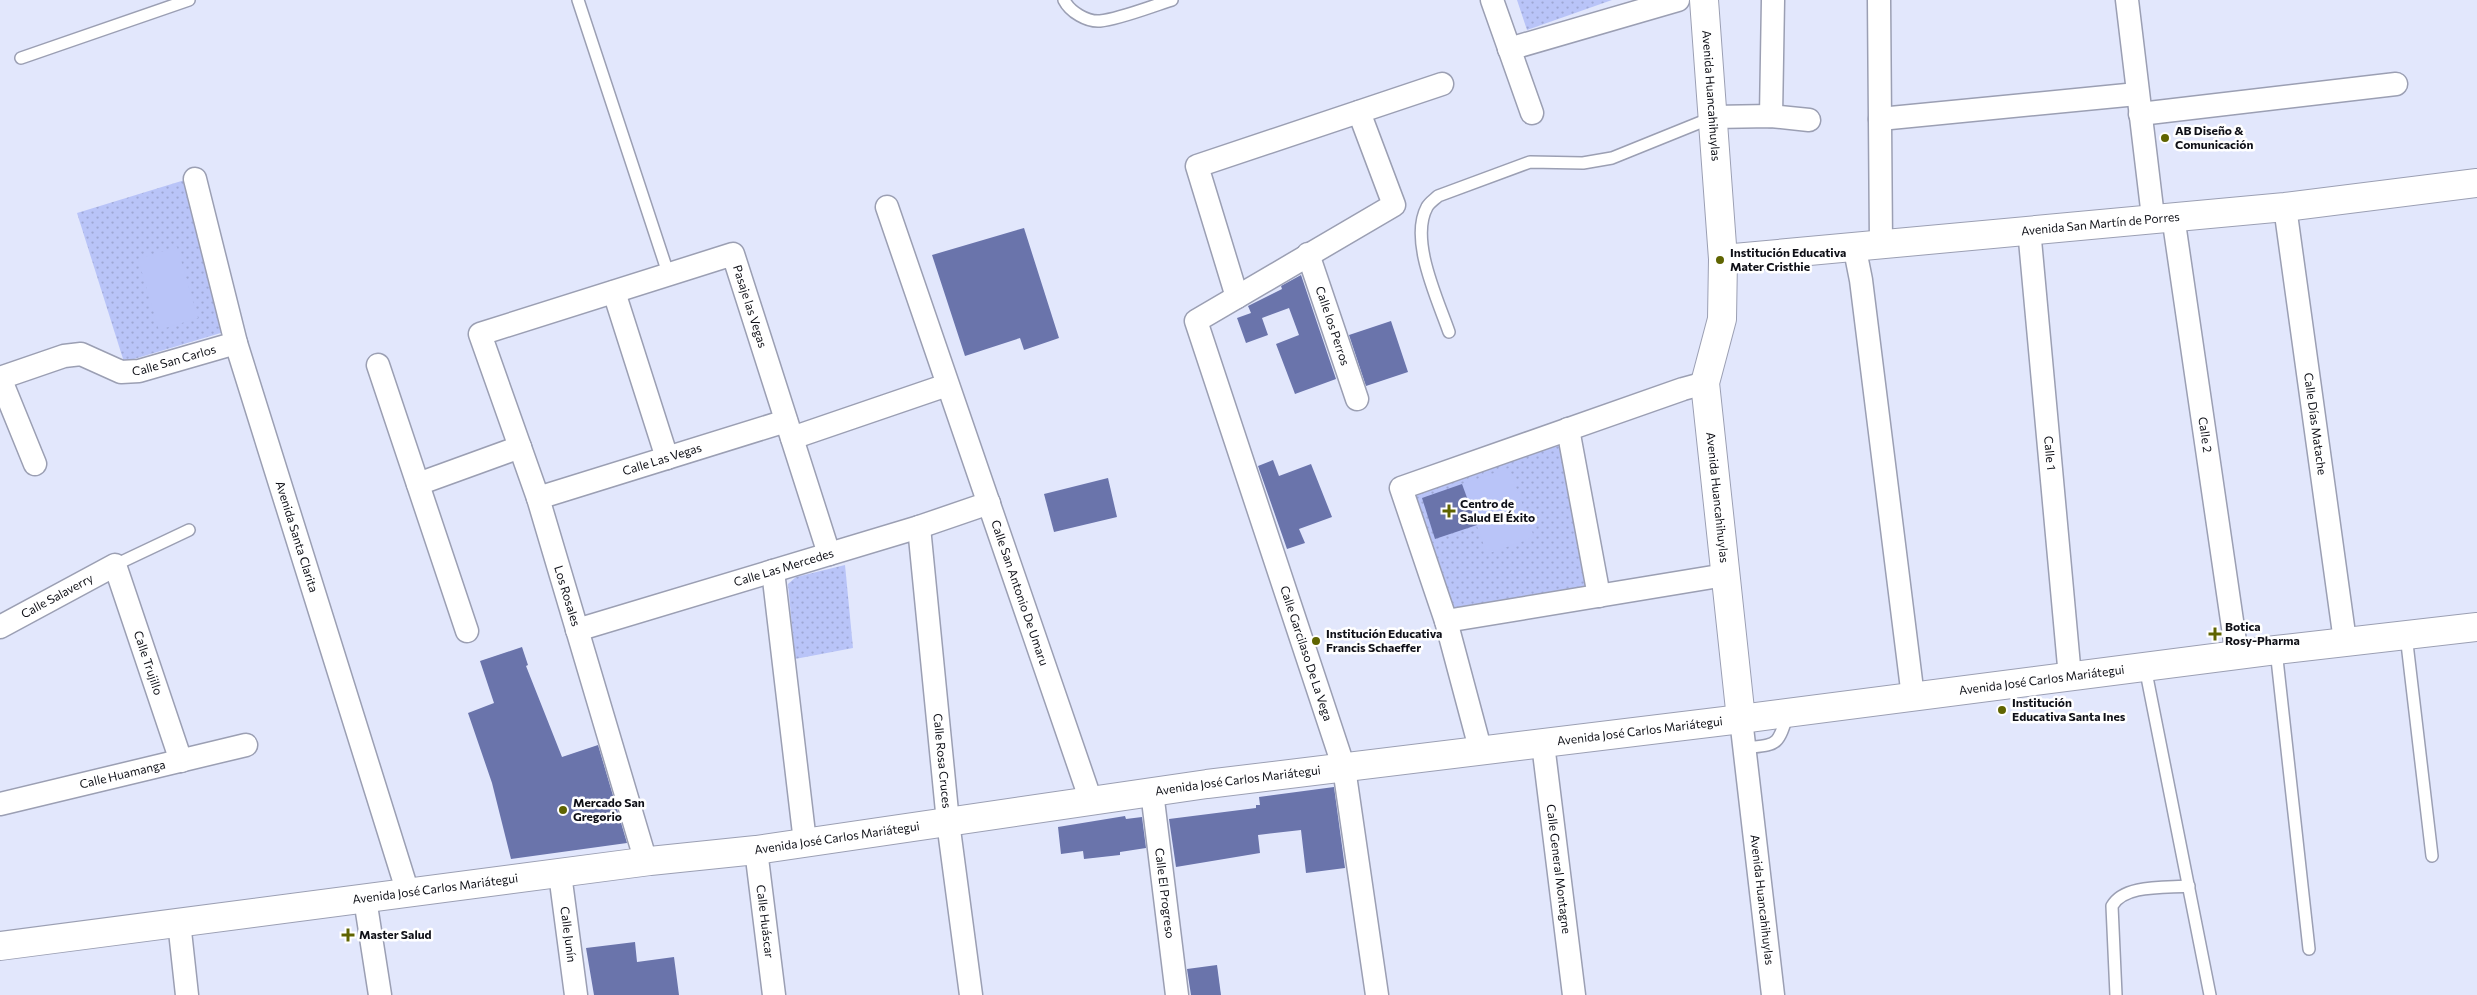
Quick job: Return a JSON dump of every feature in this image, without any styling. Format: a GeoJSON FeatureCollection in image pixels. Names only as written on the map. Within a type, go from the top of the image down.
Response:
{"type":"FeatureCollection","features":[{"type":"Feature","properties":{"kind":"street"},"geometry":{"type":"LineString","coordinates":[[1492,0],[1532,113]]}},
{"type":"Feature","properties":{"kind":"street"},"geometry":{"type":"LineString","coordinates":[[1509,49],[1678,0]]}},
{"type":"Feature","properties":{"kind":"street","name":"Avenida Huancahihuylas"},"geometry":{"type":"LineString","coordinates":[[1704,0],[1723,259],[1722,318],[1705,383],[1773,995]]}},
{"type":"Feature","properties":{"kind":"street"},"geometry":{"type":"LineString","coordinates":[[1771,116],[1773,0]]}},
{"type":"Feature","properties":{"kind":"street"},"geometry":{"type":"LineString","coordinates":[[1879,0],[1880,119],[1868,244],[1861,280],[1912,697]]}},
{"type":"Feature","properties":{"kind":"street","name":"Calle 2"},"geometry":{"type":"LineString","coordinates":[[2127,0],[2139,104],[2163,216],[2237,655]]}},
{"type":"Feature","properties":{"kind":"street"},"geometry":{"type":"LineString","coordinates":[[1359,112],[1394,205],[1236,297],[1197,166],[1442,84]]}},
{"type":"Feature","properties":{"kind":"street"},"geometry":{"type":"LineString","coordinates":[[1880,119],[2139,104],[2396,84]]}},
{"type":"Feature","properties":{"kind":"street"},"geometry":{"type":"LineString","coordinates":[[1713,117],[1771,116],[1809,120]]}},
{"type":"Feature","properties":{"kind":"street","name":"Avenida Santa Clarita"},"geometry":{"type":"LineString","coordinates":[[195,179],[236,343],[408,893]]}},
{"type":"Feature","properties":{"kind":"street","name":"Avenida San Martín de Porres"},"geometry":{"type":"LineString","coordinates":[[1723,259],[2285,206],[2477,183]]}},
{"type":"Feature","properties":{"kind":"street","name":"Calle Días Matache"},"geometry":{"type":"LineString","coordinates":[[2285,206],[2345,641]]}},
{"type":"Feature","properties":{"kind":"street","name":"Calle San Antonio De Umaru"},"geometry":{"type":"LineString","coordinates":[[888,208],[947,385],[1091,801]]}},
{"type":"Feature","properties":{"kind":"street","name":"Calle 1"},"geometry":{"type":"LineString","coordinates":[[2029,229],[2070,677]]}},
{"type":"Feature","properties":{"kind":"street","name":"Pasaje las Vegas"},"geometry":{"type":"LineString","coordinates":[[480,334],[733,254],[829,554]]}},
{"type":"Feature","properties":{"kind":"street","name":"Calle los Perros"},"geometry":{"type":"LineString","coordinates":[[1308,254],[1357,399]]}},
{"type":"Feature","properties":{"kind":"street"},"geometry":{"type":"LineString","coordinates":[[614,292],[667,458]]}},
{"type":"Feature","properties":{"kind":"street","name":"Calle Garcilaso De La Vega"},"geometry":{"type":"LineString","coordinates":[[1236,297],[1196,321],[1344,768],[1377,995]]}},
{"type":"Feature","properties":{"kind":"street","name":"Los Rosales"},"geometry":{"type":"LineString","coordinates":[[480,334],[538,498],[646,862]]}},
{"type":"Feature","properties":{"kind":"street","name":"Calle San Carlos"},"geometry":{"type":"LineString","coordinates":[[0,378],[64,356],[81,354],[121,372],[139,371],[236,343]]}},
{"type":"Feature","properties":{"kind":"street"},"geometry":{"type":"LineString","coordinates":[[378,366],[467,631]]}},
{"type":"Feature","properties":{"kind":"street"},"geometry":{"type":"LineString","coordinates":[[0,378],[35,464]]}},
{"type":"Feature","properties":{"kind":"street"},"geometry":{"type":"LineString","coordinates":[[1481,752],[1446,621],[1401,488],[1683,389],[1705,383]]}},
{"type":"Feature","properties":{"kind":"street","name":"Calle Las Vegas"},"geometry":{"type":"LineString","coordinates":[[538,498],[667,458],[789,429],[947,385]]}},
{"type":"Feature","properties":{"kind":"street"},"geometry":{"type":"LineString","coordinates":[[1568,429],[1599,596]]}},
{"type":"Feature","properties":{"kind":"street"},"geometry":{"type":"LineString","coordinates":[[418,484],[520,447]]}},
{"type":"Feature","properties":{"kind":"street","name":"Calle Las Mercedes"},"geometry":{"type":"LineString","coordinates":[[577,630],[919,527],[989,503]]}},
{"type":"Feature","properties":{"kind":"street","name":"Calle Rosa Cruces"},"geometry":{"type":"LineString","coordinates":[[919,527],[948,822],[971,995]]}},
{"type":"Feature","properties":{"kind":"street","name":"Calle Salaverry"},"geometry":{"type":"LineString","coordinates":[[0,627],[115,565]]}},
{"type":"Feature","properties":{"kind":"street","name":"Calle Trujillo"},"geometry":{"type":"LineString","coordinates":[[115,565],[181,761]]}},
{"type":"Feature","properties":{"kind":"street"},"geometry":{"type":"LineString","coordinates":[[773,571],[805,842]]}},
{"type":"Feature","properties":{"kind":"street"},"geometry":{"type":"LineString","coordinates":[[1446,621],[1725,575]]}},
{"type":"Feature","properties":{"kind":"street","name":"Avenida José Carlos Mariátegui"},"geometry":{"type":"LineString","coordinates":[[0,946],[646,862],[756,850],[1152,792],[1742,720],[2345,641],[2477,627]]}},
{"type":"Feature","properties":{"kind":"street","name":"Calle General Montagne"},"geometry":{"type":"LineString","coordinates":[[1543,744],[1574,995]]}},
{"type":"Feature","properties":{"kind":"street","name":"Calle Huamanga"},"geometry":{"type":"LineString","coordinates":[[0,804],[246,745]]}},
{"type":"Feature","properties":{"kind":"street","name":"Calle El Progreso"},"geometry":{"type":"LineString","coordinates":[[1152,792],[1177,995]]}},
{"type":"Feature","properties":{"kind":"street","name":"Calle Huáscar"},"geometry":{"type":"LineString","coordinates":[[756,850],[774,995]]}},
{"type":"Feature","properties":{"kind":"street","name":"Calle Junín"},"geometry":{"type":"LineString","coordinates":[[560,874],[576,995]]}},
{"type":"Feature","properties":{"kind":"street"},"geometry":{"type":"LineString","coordinates":[[365,899],[380,995]]}},
{"type":"Feature","properties":{"kind":"street"},"geometry":{"type":"LineString","coordinates":[[179,922],[187,995]]}},
{"type":"Feature","properties":{"kind":"lane"},"geometry":{"type":"LineString","coordinates":[[21,58],[189,0]]}},
{"type":"Feature","properties":{"kind":"lane"},"geometry":{"type":"LineString","coordinates":[[578,0],[668,276]]}},
{"type":"Feature","properties":{"kind":"lane"},"geometry":{"type":"LineString","coordinates":[[1064,0],[1072,10],[1081,16],[1100,21],[1172,0]]}},
{"type":"Feature","properties":{"kind":"lane"},"geometry":{"type":"LineString","coordinates":[[1449,332],[1424,258],[1422,227],[1427,206],[1438,196],[1530,162],[1583,163],[1612,158],[1713,117]]}},
{"type":"Feature","properties":{"kind":"lane"},"geometry":{"type":"LineString","coordinates":[[115,565],[189,530]]}},
{"type":"Feature","properties":{"kind":"lane"},"geometry":{"type":"LineString","coordinates":[[2406,635],[2432,856]]}},
{"type":"Feature","properties":{"kind":"lane"},"geometry":{"type":"LineString","coordinates":[[2276,650],[2309,949]]}},
{"type":"Feature","properties":{"kind":"lane"},"geometry":{"type":"LineString","coordinates":[[2146,667],[2210,995]]}},
{"type":"Feature","properties":{"kind":"lane"},"geometry":{"type":"LineString","coordinates":[[1745,748],[1773,744],[1778,741],[1788,713]]}},
{"type":"Feature","properties":{"kind":"lane"},"geometry":{"type":"LineString","coordinates":[[2116,995],[2112,906],[2117,898],[2127,891],[2189,886]]}},
{"type":"Feature","properties":{"kind":"shaded area"},"geometry":{"type":"Polygon","coordinates":[[[1517,0],[1612,0],[1527,30],[1517,0]]]}},
{"type":"Feature","properties":{"kind":"shaded area"},"geometry":{"type":"Polygon","coordinates":[[[188,179],[234,329],[124,362],[77,213],[188,179]]]}},
{"type":"Feature","properties":{"kind":"shaded area"},"geometry":{"type":"Polygon","coordinates":[[[177,247],[198,318],[159,330],[138,259],[177,247]]]}},
{"type":"Feature","properties":{"kind":"shaded area"},"geometry":{"type":"Polygon","coordinates":[[[1560,441],[1591,591],[1452,614],[1413,493],[1560,441]]]}},
{"type":"Feature","properties":{"kind":"shaded area"},"geometry":{"type":"Polygon","coordinates":[[[1509,468],[1534,537],[1487,554],[1462,484],[1509,468]]]}},
{"type":"Feature","properties":{"kind":"shaded area"},"geometry":{"type":"Polygon","coordinates":[[[845,565],[853,648],[795,659],[788,584],[796,577],[845,565]]]}},
{"type":"Feature","properties":{"kind":"building"},"geometry":{"type":"Polygon","coordinates":[[[1024,228],[1059,338],[1024,350],[1020,338],[965,356],[932,255],[1024,228]]]}},
{"type":"Feature","properties":{"kind":"building"},"geometry":{"type":"Polygon","coordinates":[[[1301,275],[1336,379],[1295,394],[1276,344],[1299,335],[1289,308],[1262,318],[1268,335],[1246,343],[1237,318],[1251,313],[1248,306],[1282,289],[1281,286],[1301,275]]]}},
{"type":"Feature","properties":{"kind":"building"},"geometry":{"type":"Polygon","coordinates":[[[1391,321],[1408,372],[1366,386],[1349,335],[1391,321]]]}},
{"type":"Feature","properties":{"kind":"building"},"geometry":{"type":"Polygon","coordinates":[[[1273,460],[1279,476],[1311,464],[1332,517],[1299,529],[1305,543],[1287,549],[1258,466],[1273,460]]]}},
{"type":"Feature","properties":{"kind":"building"},"geometry":{"type":"Polygon","coordinates":[[[1108,478],[1117,517],[1054,532],[1044,494],[1108,478]]]}},
{"type":"Feature","properties":{"kind":"building","name":"Centro de Salud El Éxito"},"geometry":{"type":"Polygon","coordinates":[[[1462,484],[1477,525],[1435,539],[1422,498],[1462,484]]]}},
{"type":"Feature","properties":{"kind":"building"},"geometry":{"type":"Polygon","coordinates":[[[522,647],[528,665],[526,666],[562,757],[598,745],[627,843],[511,859],[492,783],[468,713],[494,703],[480,661],[522,647]]]}},
{"type":"Feature","properties":{"kind":"building"},"geometry":{"type":"Polygon","coordinates":[[[1334,787],[1345,868],[1306,873],[1301,830],[1258,835],[1260,853],[1176,867],[1169,819],[1256,808],[1256,805],[1260,805],[1259,797],[1334,787]]]}},
{"type":"Feature","properties":{"kind":"building"},"geometry":{"type":"Polygon","coordinates":[[[1125,816],[1126,819],[1142,817],[1146,848],[1120,852],[1120,855],[1084,859],[1083,851],[1061,854],[1058,827],[1125,816]]]}},
{"type":"Feature","properties":{"kind":"building"},"geometry":{"type":"Polygon","coordinates":[[[635,942],[637,962],[674,957],[679,995],[594,995],[586,948],[635,942]]]}},
{"type":"Feature","properties":{"kind":"building"},"geometry":{"type":"Polygon","coordinates":[[[1217,965],[1221,995],[1191,995],[1187,969],[1217,965]]]}},
{"type":"Feature","properties":{"kind":"place","name":"AB Diseño & Comunicación"},"geometry":{"type":"Point","coordinates":[2165,138]}},
{"type":"Feature","properties":{"kind":"place","name":"Institución Educativa Mater Cristhie"},"geometry":{"type":"Point","coordinates":[1720,260]}},
{"type":"Feature","properties":{"kind":"place","name":"Centro de Salud El Éxito"},"geometry":{"type":"Point","coordinates":[1449,511]}},
{"type":"Feature","properties":{"kind":"place","name":"Botica Rosy-Pharma"},"geometry":{"type":"Point","coordinates":[2215,634]}},
{"type":"Feature","properties":{"kind":"place","name":"Institución Educativa Francis Schaeffer"},"geometry":{"type":"Point","coordinates":[1316,641]}},
{"type":"Feature","properties":{"kind":"place","name":"Institución Educativa Santa Ines"},"geometry":{"type":"Point","coordinates":[2002,710]}},
{"type":"Feature","properties":{"kind":"place","name":"Mercado San Gregorio"},"geometry":{"type":"Point","coordinates":[563,810]}},
{"type":"Feature","properties":{"kind":"place","name":"Master Salud"},"geometry":{"type":"Point","coordinates":[348,935]}}]}
